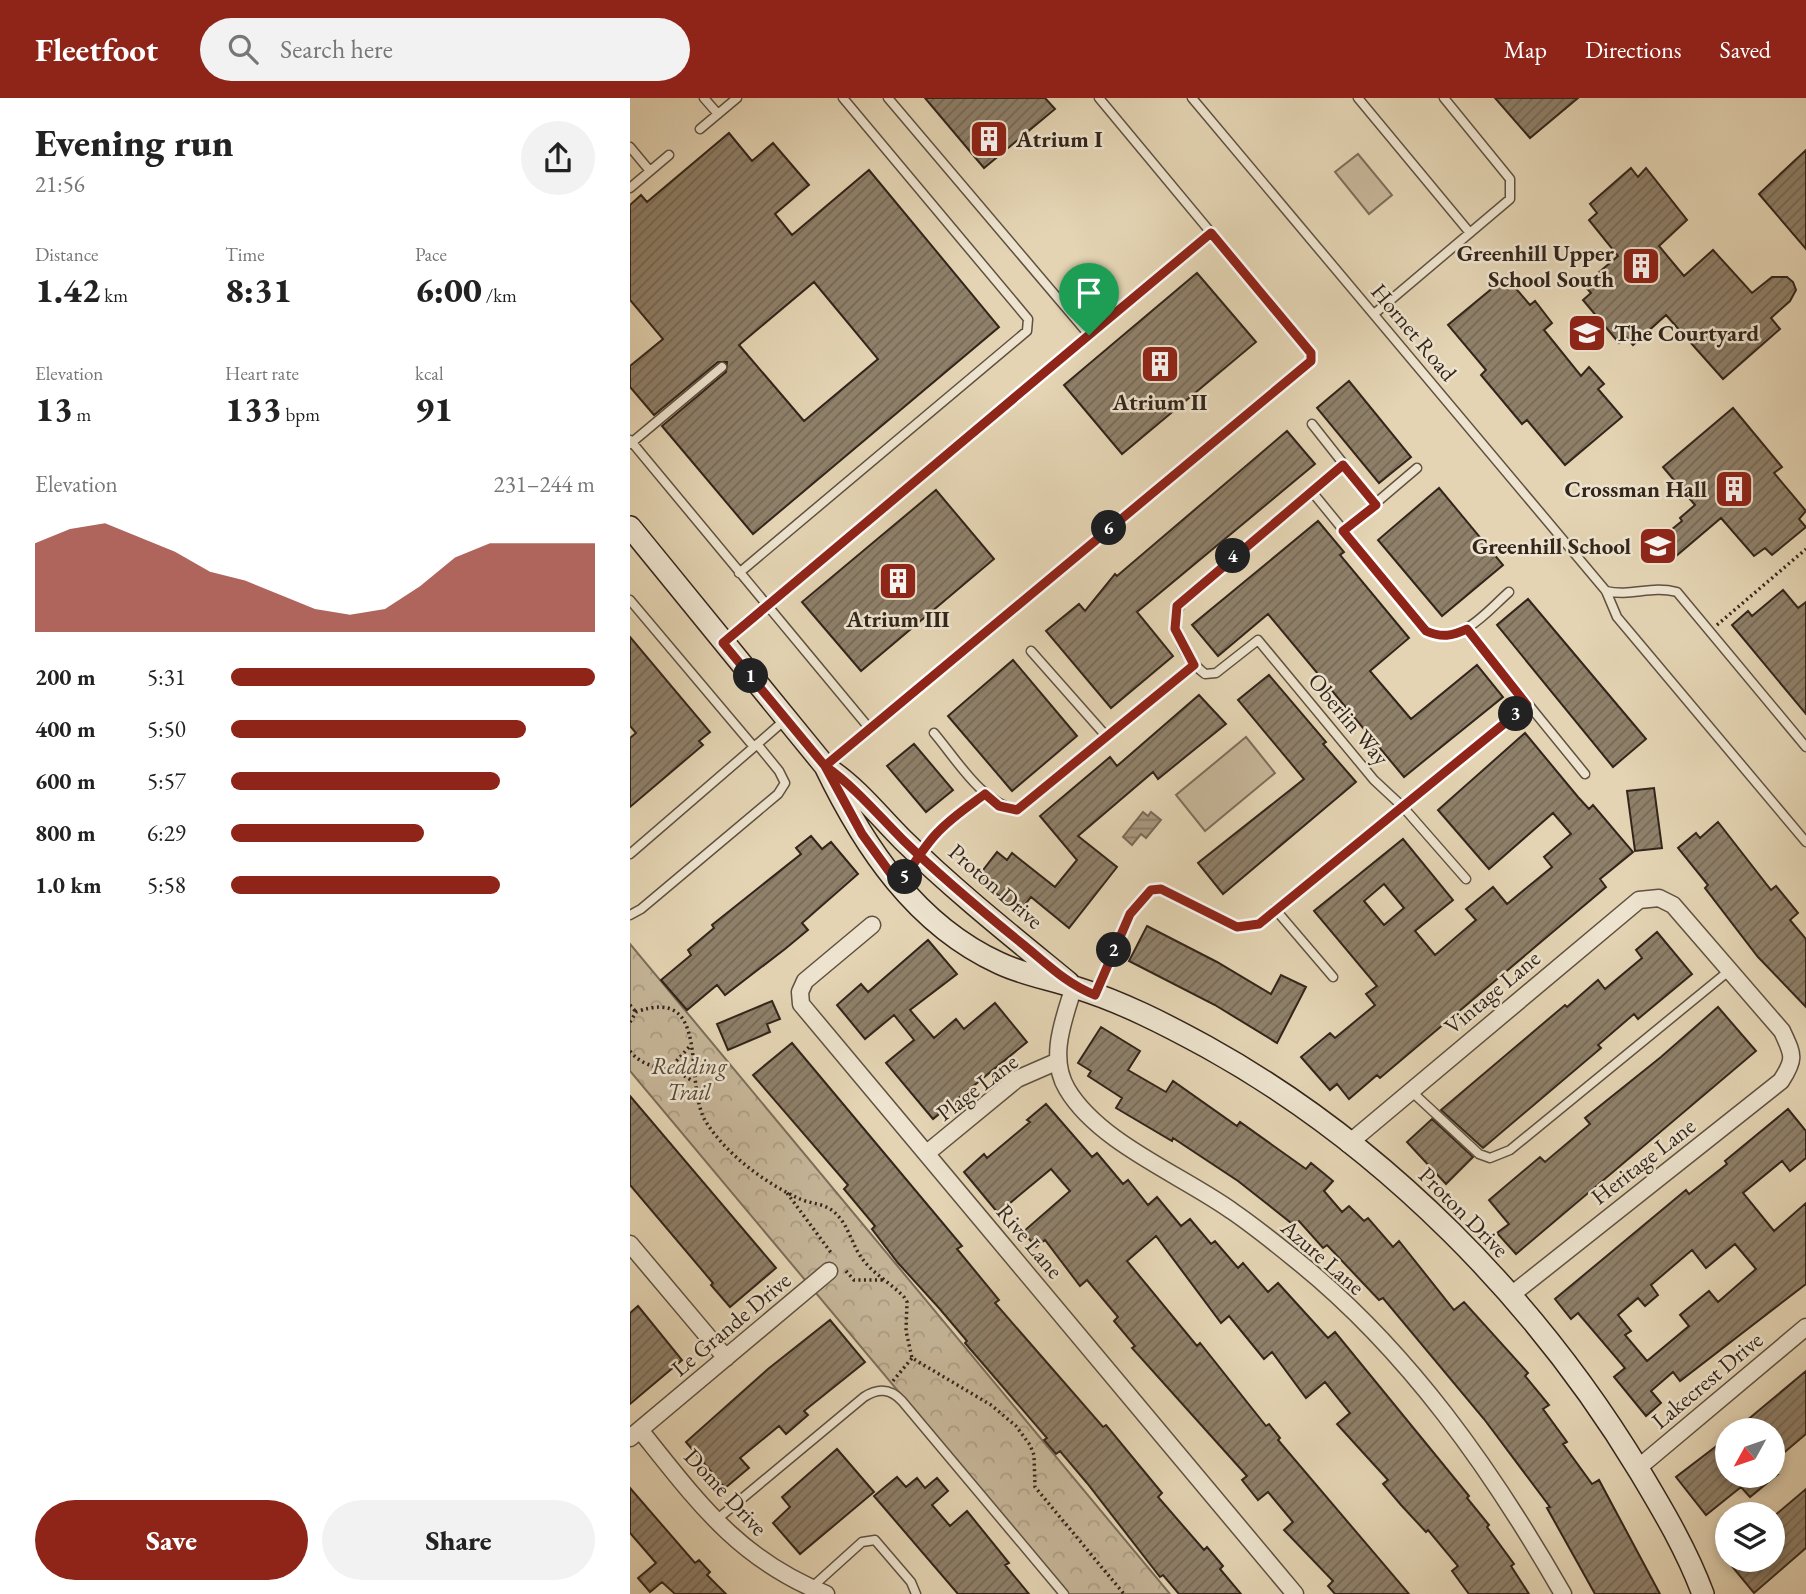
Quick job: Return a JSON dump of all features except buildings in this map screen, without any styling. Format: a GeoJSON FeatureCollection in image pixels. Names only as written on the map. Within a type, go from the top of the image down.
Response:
{"type":"FeatureCollection","features":[{"type":"Feature","properties":{"kind":"street","name":"Proton Drive"},"geometry":{"type":"LineString","coordinates":[[630,527],[825,766],[862,834],[899,885],[942,929],[982,955],[1022,972],[1074,986],[1122,1004],[1208,1048],[1285,1095],[1348,1144],[1455,1235],[1510,1296],[1594,1401],[1666,1515],[1703,1594]]}},
{"type":"Feature","properties":{"kind":"street","name":"Proton Drive"},"geometry":{"type":"LineString","coordinates":[[825,766],[853,788],[975,906],[1074,986]]}},
{"type":"Feature","properties":{"kind":"street","name":"Vintage Lane"},"geometry":{"type":"LineString","coordinates":[[1348,1144],[1639,900],[1660,898],[1673,905],[1730,970]]}},
{"type":"Feature","properties":{"kind":"street","name":"Rive Lane"},"geometry":{"type":"LineString","coordinates":[[872,925],[805,981],[800,992],[800,1004],[1295,1594]]}},
{"type":"Feature","properties":{"kind":"street","name":"Heritage Lane"},"geometry":{"type":"LineString","coordinates":[[1510,1296],[1781,1081],[1793,1055],[1782,1031],[1730,970]]}},
{"type":"Feature","properties":{"kind":"street"},"geometry":{"type":"LineString","coordinates":[[1056,1062],[1064,1017],[1074,986]]}},
{"type":"Feature","properties":{"kind":"street","name":"Plage Lane"},"geometry":{"type":"LineString","coordinates":[[927,1153],[1017,1079],[1056,1062]]}},
{"type":"Feature","properties":{"kind":"street","name":"Azure Lane"},"geometry":{"type":"LineString","coordinates":[[1056,1062],[1067,1088],[1105,1128],[1243,1219],[1298,1262],[1392,1351],[1479,1458],[1525,1528],[1563,1594]]}},
{"type":"Feature","properties":{"kind":"street"},"geometry":{"type":"LineString","coordinates":[[630,1244],[726,1358]]}},
{"type":"Feature","properties":{"kind":"street","name":"Le Grande Drive"},"geometry":{"type":"LineString","coordinates":[[635,1434],[829,1271]]}},
{"type":"Feature","properties":{"kind":"street","name":"Lakecrest Drive"},"geometry":{"type":"LineString","coordinates":[[1637,1468],[1806,1327]]}},
{"type":"Feature","properties":{"kind":"street","name":"Dome Drive"},"geometry":{"type":"LineString","coordinates":[[635,1434],[715,1521],[765,1564],[818,1591]]}},
{"type":"Feature","properties":{"kind":"lane"},"geometry":{"type":"LineString","coordinates":[[704,98],[718,114]]}},
{"type":"Feature","properties":{"kind":"lane"},"geometry":{"type":"LineString","coordinates":[[700,129],[737,98]]}},
{"type":"Feature","properties":{"kind":"lane"},"geometry":{"type":"LineString","coordinates":[[739,573],[1027,331],[1028,319],[843,98]]}},
{"type":"Feature","properties":{"kind":"lane"},"geometry":{"type":"LineString","coordinates":[[888,98],[1089,335]]}},
{"type":"Feature","properties":{"kind":"lane"},"geometry":{"type":"LineString","coordinates":[[825,766],[1311,361],[1311,353],[1099,98]]}},
{"type":"Feature","properties":{"kind":"lane","name":"Hornet Road"},"geometry":{"type":"LineString","coordinates":[[1192,98],[1606,591],[1617,617],[1806,842]]}},
{"type":"Feature","properties":{"kind":"lane"},"geometry":{"type":"LineString","coordinates":[[1358,98],[1470,233]]}},
{"type":"Feature","properties":{"kind":"lane"},"geometry":{"type":"LineString","coordinates":[[1374,314],[1510,198],[1510,179],[1444,98]]}},
{"type":"Feature","properties":{"kind":"lane"},"geometry":{"type":"LineString","coordinates":[[630,147],[650,171]]}},
{"type":"Feature","properties":{"kind":"lane"},"geometry":{"type":"LineString","coordinates":[[630,188],[669,155]]}},
{"type":"Feature","properties":{"kind":"lane"},"geometry":{"type":"LineString","coordinates":[[723,643],[1211,233]]}},
{"type":"Feature","properties":{"kind":"lane"},"geometry":{"type":"LineString","coordinates":[[722,367],[631,442],[870,729]]}},
{"type":"Feature","properties":{"kind":"lane"},"geometry":{"type":"LineString","coordinates":[[1312,424],[1376,505]]}},
{"type":"Feature","properties":{"kind":"lane"},"geometry":{"type":"LineString","coordinates":[[934,733],[985,794],[999,806],[1017,810],[1194,665],[1175,629],[1177,606],[1255,537],[1314,493],[1343,465]]}},
{"type":"Feature","properties":{"kind":"lane"},"geometry":{"type":"LineString","coordinates":[[1343,531],[1417,468]]}},
{"type":"Feature","properties":{"kind":"lane"},"geometry":{"type":"LineString","coordinates":[[1314,493],[1426,631],[1439,637],[1452,636],[1467,629],[1509,592]]}},
{"type":"Feature","properties":{"kind":"lane"},"geometry":{"type":"LineString","coordinates":[[1606,591],[1625,595],[1658,587],[1677,592],[1806,747]]}},
{"type":"Feature","properties":{"kind":"lane"},"geometry":{"type":"LineString","coordinates":[[630,600],[779,771],[785,783],[778,794],[641,909],[630,915]]}},
{"type":"Feature","properties":{"kind":"lane"},"geometry":{"type":"LineString","coordinates":[[1467,629],[1585,774]]}},
{"type":"Feature","properties":{"kind":"lane","name":"Oberlin Way"},"geometry":{"type":"LineString","coordinates":[[1194,665],[1205,674],[1216,673],[1258,639],[1374,780],[1403,807],[1466,880]]}},
{"type":"Feature","properties":{"kind":"lane"},"geometry":{"type":"LineString","coordinates":[[1031,651],[1107,737]]}},
{"type":"Feature","properties":{"kind":"lane"},"geometry":{"type":"LineString","coordinates":[[1095,995],[1130,914],[1151,890],[1161,889],[1237,927],[1259,924],[1527,705]]}},
{"type":"Feature","properties":{"kind":"lane"},"geometry":{"type":"LineString","coordinates":[[630,854],[787,719]]}},
{"type":"Feature","properties":{"kind":"lane"},"geometry":{"type":"LineString","coordinates":[[899,885],[943,826],[985,794]]}},
{"type":"Feature","properties":{"kind":"lane"},"geometry":{"type":"LineString","coordinates":[[1275,909],[1333,977]]}},
{"type":"Feature","properties":{"kind":"lane"},"geometry":{"type":"LineString","coordinates":[[1411,1090],[1479,1154],[1490,1158],[1510,1150],[1730,970]]}},
{"type":"Feature","properties":{"kind":"lane"},"geometry":{"type":"LineString","coordinates":[[715,1521],[864,1397],[875,1390],[886,1390],[902,1401],[1064,1594]]}},
{"type":"Feature","properties":{"kind":"lane"},"geometry":{"type":"LineString","coordinates":[[818,1591],[862,1542],[875,1540],[911,1582],[915,1594]]}},
{"type":"Feature","properties":{"kind":"path"},"geometry":{"type":"LineString","coordinates":[[1716,625],[1806,549]]}},
{"type":"Feature","properties":{"kind":"path"},"geometry":{"type":"LineString","coordinates":[[630,1005],[636,1012]]}},
{"type":"Feature","properties":{"kind":"path"},"geometry":{"type":"LineString","coordinates":[[630,1022],[636,1012],[655,1006],[671,1009],[685,1023],[691,1044],[694,1084],[701,1113],[717,1136],[745,1164],[785,1191],[831,1209],[843,1223],[860,1256],[907,1302],[906,1331],[912,1358],[991,1405],[1016,1426],[1034,1455],[1033,1484],[1124,1594]]}},
{"type":"Feature","properties":{"kind":"path"},"geometry":{"type":"LineString","coordinates":[[669,1069],[678,1062],[691,1044]]}},
{"type":"Feature","properties":{"kind":"path"},"geometry":{"type":"LineString","coordinates":[[630,1051],[642,1064],[669,1069],[694,1084]]}},
{"type":"Feature","properties":{"kind":"path"},"geometry":{"type":"LineString","coordinates":[[785,1191],[855,1280],[885,1280]]}},
{"type":"Feature","properties":{"kind":"path"},"geometry":{"type":"LineString","coordinates":[[886,1390],[912,1358]]}},
{"type":"Feature","properties":{"kind":"green space"},"geometry":{"type":"Polygon","coordinates":[[[1358,154],[1392,195],[1369,214],[1335,172],[1358,154]]]}},
{"type":"Feature","properties":{"kind":"green space"},"geometry":{"type":"Polygon","coordinates":[[[1246,737],[1275,773],[1205,831],[1176,795],[1246,737]]]}},
{"type":"Feature","properties":{"kind":"green space","name":"Redding Trail"},"geometry":{"type":"Polygon","coordinates":[[[630,944],[1170,1594],[1068,1594],[630,1071],[630,944]]]}},
{"type":"Feature","properties":{"kind":"shaded area"},"geometry":{"type":"Polygon","coordinates":[[[1143,812],[1148,816],[1151,812],[1161,820],[1146,838],[1141,834],[1132,845],[1123,837],[1143,812]]]}},
{"type":"Feature","properties":{"kind":"place","name":"Atrium I"},"geometry":{"type":"Point","coordinates":[989,139]}},
{"type":"Feature","properties":{"kind":"place","name":"Greenhill Upper School South"},"geometry":{"type":"Point","coordinates":[1641,266]}},
{"type":"Feature","properties":{"kind":"place","name":"The Courtyard"},"geometry":{"type":"Point","coordinates":[1587,333]}},
{"type":"Feature","properties":{"kind":"place","name":"Atrium II"},"geometry":{"type":"Point","coordinates":[1160,364]}},
{"type":"Feature","properties":{"kind":"place","name":"Crossman Hall"},"geometry":{"type":"Point","coordinates":[1734,489]}},
{"type":"Feature","properties":{"kind":"place","name":"Greenhill School"},"geometry":{"type":"Point","coordinates":[1658,546]}},
{"type":"Feature","properties":{"kind":"place","name":"Atrium III"},"geometry":{"type":"Point","coordinates":[898,581]}},
{"type":"Feature","properties":{"kind":"route"},"geometry":{"type":"LineString","coordinates":[[1089,335],[723,643],[825,766],[874,807],[902,839],[921,856],[975,906],[1074,986],[1095,995],[1130,914],[1139,900],[1151,890],[1161,889],[1237,927],[1259,924],[1527,705],[1467,629],[1452,636],[1439,637],[1426,631],[1343,531],[1376,505],[1343,465],[1314,493],[1255,537],[1177,606],[1175,629],[1194,665],[1017,810],[999,806],[985,794],[951,819],[935,834],[921,856],[899,885],[883,867],[862,834],[825,766],[1311,361],[1311,353],[1211,233],[1089,335]]}}]}
